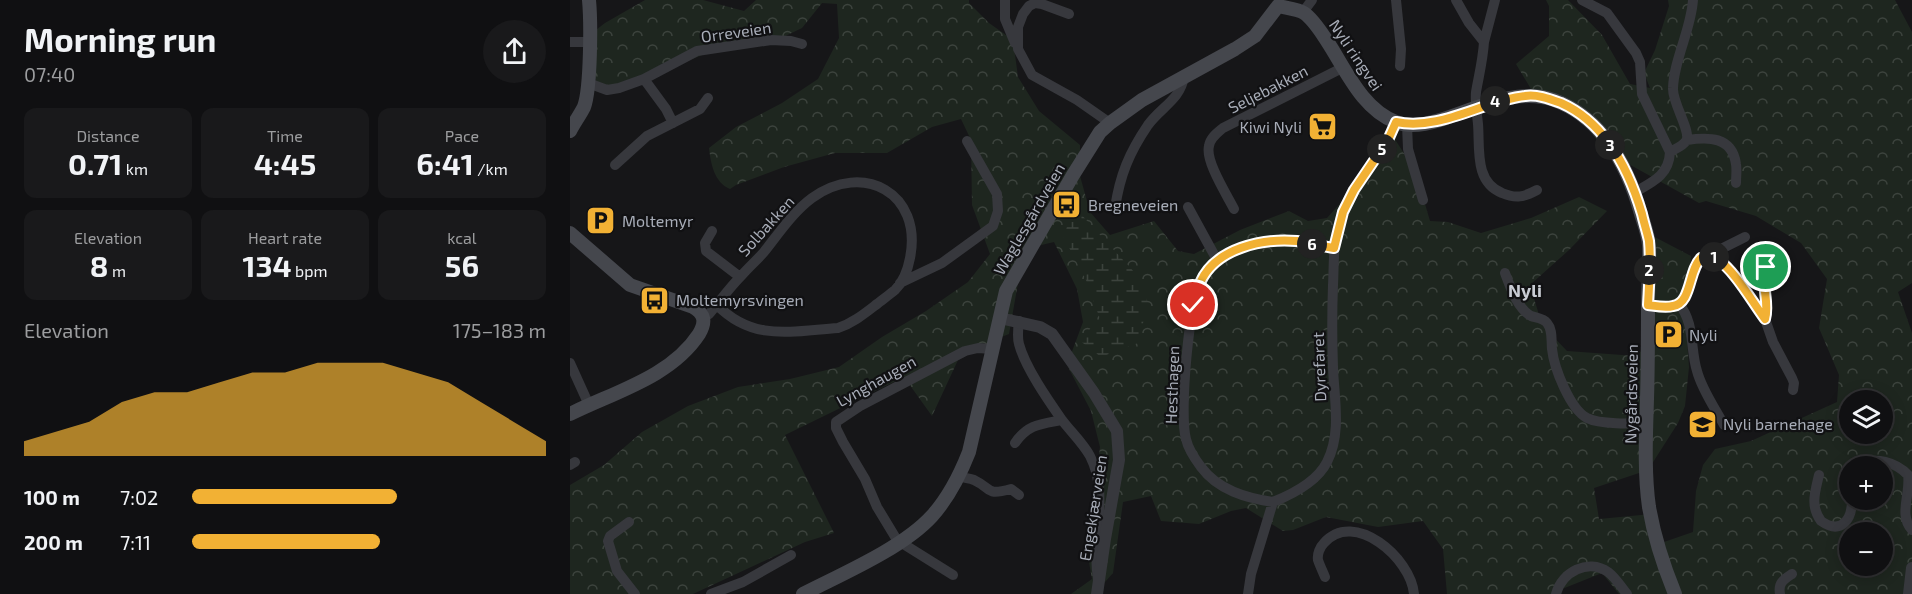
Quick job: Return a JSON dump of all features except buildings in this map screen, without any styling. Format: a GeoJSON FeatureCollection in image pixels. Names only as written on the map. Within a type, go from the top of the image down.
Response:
{"type":"FeatureCollection","features":[{"type":"Feature","properties":{"kind":"main road"},"geometry":{"type":"LineString","coordinates":[[570,131],[584,105],[588,82],[590,0]]}},
{"type":"Feature","properties":{"kind":"main road","name":"Waglesgårdveien"},"geometry":{"type":"LineString","coordinates":[[803,594],[900,543],[932,516],[959,476],[975,430],[996,326],[1006,291],[1100,132],[1142,100],[1235,50],[1255,36],[1278,3],[1303,12]]}},
{"type":"Feature","properties":{"kind":"main road","name":"Nyli ringvei"},"geometry":{"type":"LineString","coordinates":[[1303,12],[1322,33],[1370,105],[1377,112],[1402,123]]}},
{"type":"Feature","properties":{"kind":"main road","name":"Nygårdsveien"},"geometry":{"type":"LineString","coordinates":[[1472,110],[1496,101],[1527,95],[1554,100],[1576,110],[1593,124],[1615,151],[1625,168],[1635,192],[1649,244],[1646,421],[1649,507],[1665,569],[1675,594]]}},
{"type":"Feature","properties":{"kind":"main road"},"geometry":{"type":"LineString","coordinates":[[1402,123],[1429,123],[1472,110]]}},
{"type":"Feature","properties":{"kind":"main road"},"geometry":{"type":"LineString","coordinates":[[570,233],[630,285],[693,307],[703,316],[703,326],[693,342],[676,359],[640,381],[570,414]]}},
{"type":"Feature","properties":{"kind":"street"},"geometry":{"type":"LineString","coordinates":[[1005,0],[1005,19],[1024,63],[1032,75],[1077,100],[1110,123]]}},
{"type":"Feature","properties":{"kind":"street"},"geometry":{"type":"LineString","coordinates":[[1303,12],[1312,0]]}},
{"type":"Feature","properties":{"kind":"street"},"geometry":{"type":"LineString","coordinates":[[1396,0],[1401,49],[1400,66]]}},
{"type":"Feature","properties":{"kind":"street"},"geometry":{"type":"LineString","coordinates":[[1456,0],[1469,23],[1484,42]]}},
{"type":"Feature","properties":{"kind":"street"},"geometry":{"type":"LineString","coordinates":[[1495,0],[1484,42],[1483,60],[1472,110],[1481,167],[1485,179],[1499,192],[1521,197],[1537,190]]}},
{"type":"Feature","properties":{"kind":"street"},"geometry":{"type":"LineString","coordinates":[[1582,0],[1607,13],[1636,53],[1640,62],[1642,94],[1671,152]]}},
{"type":"Feature","properties":{"kind":"street"},"geometry":{"type":"LineString","coordinates":[[1687,140],[1687,129],[1674,101],[1673,86],[1693,0]]}},
{"type":"Feature","properties":{"kind":"street"},"geometry":{"type":"LineString","coordinates":[[1018,49],[1018,27],[1029,6],[1035,3],[1042,4],[1069,14]]}},
{"type":"Feature","properties":{"kind":"street","name":"Orreveien"},"geometry":{"type":"LineString","coordinates":[[588,82],[607,90],[619,88],[644,80],[697,51],[771,40],[802,44]]}},
{"type":"Feature","properties":{"kind":"street"},"geometry":{"type":"LineString","coordinates":[[570,42],[589,42]]}},
{"type":"Feature","properties":{"kind":"street","name":"Seljebakken"},"geometry":{"type":"LineString","coordinates":[[1234,209],[1208,152],[1212,138],[1223,128],[1344,67]]}},
{"type":"Feature","properties":{"kind":"street"},"geometry":{"type":"LineString","coordinates":[[1115,208],[1124,166],[1147,126],[1157,113],[1180,93],[1184,77]]}},
{"type":"Feature","properties":{"kind":"street"},"geometry":{"type":"LineString","coordinates":[[644,80],[666,109],[673,123]]}},
{"type":"Feature","properties":{"kind":"street"},"geometry":{"type":"LineString","coordinates":[[615,165],[647,136],[700,109],[708,98]]}},
{"type":"Feature","properties":{"kind":"street"},"geometry":{"type":"LineString","coordinates":[[1402,123],[1423,200]]}},
{"type":"Feature","properties":{"kind":"street","name":"Dyrefaret"},"geometry":{"type":"LineString","coordinates":[[1273,502],[1303,487],[1327,463],[1336,417],[1332,328],[1334,248],[1343,212],[1354,190],[1402,123]]}},
{"type":"Feature","properties":{"kind":"street"},"geometry":{"type":"LineString","coordinates":[[1635,192],[1657,180],[1666,170],[1671,152],[1687,140],[1712,138],[1731,150],[1736,165],[1736,183]]}},
{"type":"Feature","properties":{"kind":"street","name":"Solbakken"},"geometry":{"type":"LineString","coordinates":[[900,283],[942,263],[993,226],[998,211],[997,194],[967,141]]}},
{"type":"Feature","properties":{"kind":"street","name":"Solbakken"},"geometry":{"type":"LineString","coordinates":[[703,316],[710,314],[717,305],[740,277],[762,254],[786,223],[812,198],[825,190],[839,185],[868,183],[890,191],[908,217],[912,248],[908,268],[895,290],[858,318],[838,327],[777,333],[745,326],[717,305]]}},
{"type":"Feature","properties":{"kind":"street"},"geometry":{"type":"LineString","coordinates":[[1188,207],[1217,260]]}},
{"type":"Feature","properties":{"kind":"street","name":"Solbakken"},"geometry":{"type":"LineString","coordinates":[[712,231],[705,243],[706,251],[740,277]]}},
{"type":"Feature","properties":{"kind":"street"},"geometry":{"type":"LineString","coordinates":[[1648,305],[1673,306],[1679,304],[1684,300],[1696,263],[1701,258],[1714,256],[1719,250],[1745,237]]}},
{"type":"Feature","properties":{"kind":"street","name":"Hesthagen"},"geometry":{"type":"LineString","coordinates":[[1273,502],[1249,497],[1220,485],[1200,466],[1186,440],[1184,425],[1186,376],[1193,305],[1201,281],[1217,260],[1238,249],[1253,245],[1296,241],[1334,248]]}},
{"type":"Feature","properties":{"kind":"street"},"geometry":{"type":"LineString","coordinates":[[1714,256],[1724,263],[1734,275],[1765,319],[1771,338],[1792,378],[1793,390]]}},
{"type":"Feature","properties":{"kind":"street"},"geometry":{"type":"LineString","coordinates":[[1765,319],[1767,312],[1763,275],[1766,267],[1775,260]]}},
{"type":"Feature","properties":{"kind":"street"},"geometry":{"type":"LineString","coordinates":[[1505,273],[1515,296],[1525,311],[1549,324],[1552,350],[1558,372],[1572,400],[1581,412],[1587,418],[1599,421],[1617,423],[1646,421]]}},
{"type":"Feature","properties":{"kind":"street"},"geometry":{"type":"LineString","coordinates":[[1679,304],[1688,317],[1696,370],[1724,425]]}},
{"type":"Feature","properties":{"kind":"street","name":"Engekjærveien"},"geometry":{"type":"LineString","coordinates":[[1000,318],[1040,327],[1052,334],[1094,393],[1117,431],[1119,460],[1098,588]]}},
{"type":"Feature","properties":{"kind":"street"},"geometry":{"type":"LineString","coordinates":[[1016,442],[1023,431],[1062,420],[1023,357],[1018,342],[1019,321]]}},
{"type":"Feature","properties":{"kind":"street","name":"Lynghaugen"},"geometry":{"type":"LineString","coordinates":[[900,543],[873,500],[865,479],[836,428],[836,422],[860,406],[964,351],[978,348],[992,349]]}},
{"type":"Feature","properties":{"kind":"street"},"geometry":{"type":"LineString","coordinates":[[570,363],[588,405]]}},
{"type":"Feature","properties":{"kind":"street","name":"Engekjærveien"},"geometry":{"type":"LineString","coordinates":[[1062,420],[1084,448],[1095,468],[1099,486],[1099,531],[1095,563],[1098,588]]}},
{"type":"Feature","properties":{"kind":"street"},"geometry":{"type":"LineString","coordinates":[[1893,466],[1910,473],[1905,518],[1912,530]]}},
{"type":"Feature","properties":{"kind":"street"},"geometry":{"type":"LineString","coordinates":[[1819,475],[1814,508],[1821,521],[1826,525],[1840,525],[1851,517],[1851,510]]}},
{"type":"Feature","properties":{"kind":"street"},"geometry":{"type":"LineString","coordinates":[[959,476],[973,480],[988,491],[1011,489],[1019,495]]}},
{"type":"Feature","properties":{"kind":"street"},"geometry":{"type":"LineString","coordinates":[[1248,594],[1251,574],[1273,502]]}},
{"type":"Feature","properties":{"kind":"street"},"geometry":{"type":"LineString","coordinates":[[629,522],[610,536],[608,541],[617,571],[635,594]]}},
{"type":"Feature","properties":{"kind":"street"},"geometry":{"type":"LineString","coordinates":[[1325,577],[1318,558],[1321,545],[1330,536],[1340,531],[1354,532],[1365,535],[1395,554],[1409,574],[1414,594]]}},
{"type":"Feature","properties":{"kind":"street"},"geometry":{"type":"LineString","coordinates":[[900,543],[953,575]]}},
{"type":"Feature","properties":{"kind":"street"},"geometry":{"type":"LineString","coordinates":[[711,594],[743,582],[791,555]]}},
{"type":"Feature","properties":{"kind":"street"},"geometry":{"type":"LineString","coordinates":[[1556,594],[1566,577],[1582,567],[1593,566],[1607,572],[1626,594]]}},
{"type":"Feature","properties":{"kind":"street"},"geometry":{"type":"LineString","coordinates":[[1910,588],[1912,568]]}},
{"type":"Feature","properties":{"kind":"street"},"geometry":{"type":"LineString","coordinates":[[1780,594],[1780,584],[1792,574]]}},
{"type":"Feature","properties":{"kind":"green space"},"geometry":{"type":"Polygon","coordinates":[[[645,0],[703,0],[744,11],[756,0],[969,0],[969,3],[989,23],[1013,40],[1018,77],[1039,111],[1080,145],[1080,176],[1090,212],[1110,235],[1154,221],[1178,251],[1194,254],[1240,230],[1289,211],[1308,221],[1327,218],[1363,178],[1392,135],[1415,170],[1430,221],[1448,222],[1481,233],[1531,218],[1579,197],[1607,211],[1530,285],[1542,325],[1567,351],[1636,356],[1646,346],[1647,233],[1691,256],[1685,314],[1689,367],[1685,406],[1678,423],[1648,470],[1594,488],[1599,519],[1652,514],[1664,542],[1693,532],[1696,491],[1703,465],[1715,449],[1751,441],[1837,402],[1839,375],[1819,328],[1827,279],[1801,243],[1756,216],[1706,201],[1699,203],[1607,152],[1578,117],[1534,94],[1516,64],[1549,36],[1549,6],[1546,0],[1568,0],[1602,35],[1630,84],[1650,88],[1644,73],[1655,50],[1669,6],[1668,0],[1895,0],[1912,32],[1912,283],[1898,292],[1912,333],[1912,587],[1905,594],[1619,594],[1602,573],[1562,589],[1561,594],[1447,594],[1443,549],[1423,521],[1378,527],[1326,517],[1293,530],[1283,531],[1246,508],[1231,511],[1199,524],[1161,521],[1151,496],[1123,502],[1113,573],[1097,591],[1097,594],[1071,594],[1092,579],[1087,551],[1100,447],[1091,411],[1067,365],[1083,322],[1077,289],[1054,242],[1037,246],[1018,283],[1009,334],[958,360],[932,416],[904,377],[785,435],[834,533],[805,542],[693,594],[570,594],[570,485],[604,465],[642,432],[688,406],[738,387],[790,379],[839,367],[968,282],[990,254],[972,205],[971,140],[961,119],[932,127],[887,153],[835,153],[784,167],[730,189],[720,182],[712,166],[709,148],[736,127],[782,103],[818,79],[839,38],[837,4],[822,3],[802,28],[777,40],[725,46],[677,65],[631,88],[597,85],[583,40],[605,23],[645,0]]]}},
{"type":"Feature","properties":{"kind":"green space"},"geometry":{"type":"Polygon","coordinates":[[[1078,211],[1135,273],[1148,303],[1138,343],[1101,357],[1079,340],[1100,319],[1086,280],[1062,234],[1078,211]]]}},
{"type":"Feature","properties":{"kind":"place","name":"Kiwi Nyli"},"geometry":{"type":"Point","coordinates":[1323,127]}},
{"type":"Feature","properties":{"kind":"place","name":"Bregneveien"},"geometry":{"type":"Point","coordinates":[1067,205]}},
{"type":"Feature","properties":{"kind":"place","name":"Moltemyr"},"geometry":{"type":"Point","coordinates":[601,221]}},
{"type":"Feature","properties":{"kind":"place","name":"Moltemyrsvingen"},"geometry":{"type":"Point","coordinates":[655,300]}},
{"type":"Feature","properties":{"kind":"place","name":"Nyli"},"geometry":{"type":"Point","coordinates":[1668,335]}},
{"type":"Feature","properties":{"kind":"place","name":"Nyli barnehage"},"geometry":{"type":"Point","coordinates":[1702,424]}},
{"type":"Feature","properties":{"kind":"district","name":"Nyli"},"geometry":{"type":"Point","coordinates":[1525,291]}},
{"type":"Feature","properties":{"kind":"route"},"geometry":{"type":"LineString","coordinates":[[1193,305],[1201,281],[1217,260],[1238,249],[1253,245],[1296,241],[1334,248],[1343,212],[1354,190],[1388,140],[1396,122],[1420,125],[1496,101],[1527,95],[1554,100],[1576,110],[1593,124],[1615,151],[1625,168],[1648,235],[1648,305],[1673,306],[1679,304],[1684,300],[1696,263],[1706,256],[1714,256],[1724,263],[1734,275],[1765,319],[1767,312],[1763,275],[1766,267]]}}]}
